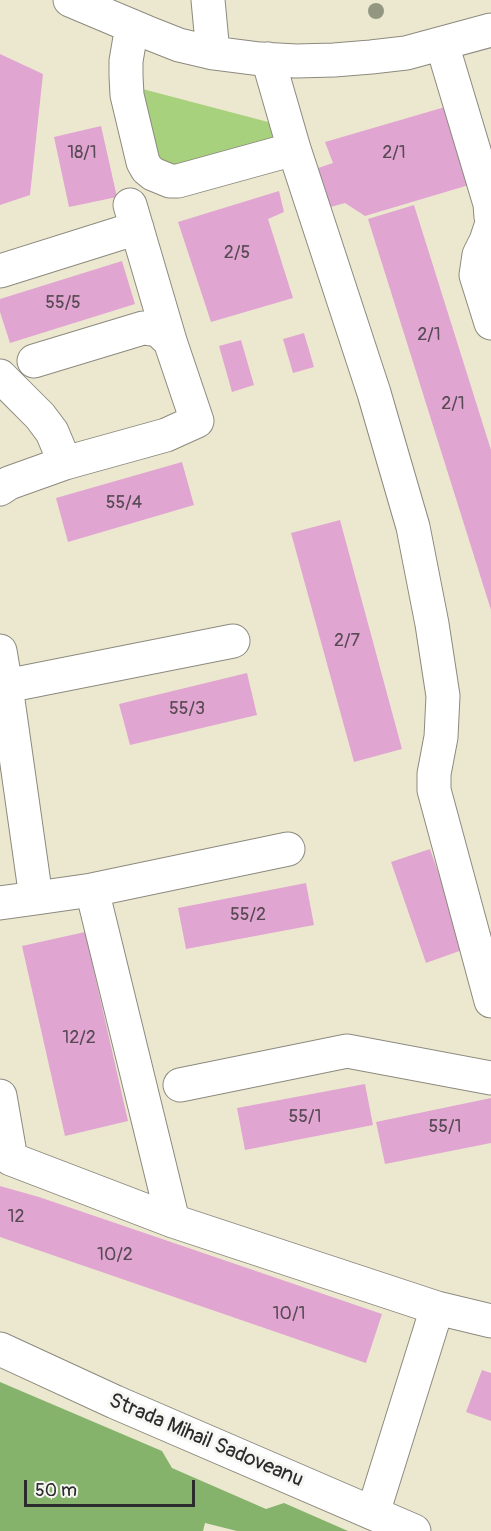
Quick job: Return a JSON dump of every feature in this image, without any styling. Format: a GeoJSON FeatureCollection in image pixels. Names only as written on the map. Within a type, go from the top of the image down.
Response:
{"type":"FeatureCollection","features":[{"type":"Feature","properties":{"kind":"main road"},"geometry":{"type":"LineString","coordinates":[[70,0],[178,45],[213,53],[296,61],[352,59],[405,53],[491,30]]}},
{"type":"Feature","properties":{"kind":"main road"},"geometry":{"type":"LineString","coordinates":[[208,0],[213,53]]}},
{"type":"Feature","properties":{"kind":"main road"},"geometry":{"type":"LineString","coordinates":[[132,27],[126,62],[127,95],[143,162],[153,174],[170,181],[178,181],[294,149]]}},
{"type":"Feature","properties":{"kind":"main road"},"geometry":{"type":"LineString","coordinates":[[442,44],[490,204],[491,217]]}},
{"type":"Feature","properties":{"kind":"main road"},"geometry":{"type":"LineString","coordinates":[[268,59],[294,149],[374,393],[413,527],[443,696],[441,737],[434,774],[434,790],[491,1001]]}},
{"type":"Feature","properties":{"kind":"main road"},"geometry":{"type":"LineString","coordinates":[[0,270],[134,216],[170,340],[197,421],[166,435],[65,463],[9,483],[0,489]]}},
{"type":"Feature","properties":{"kind":"main road"},"geometry":{"type":"LineString","coordinates":[[491,226],[479,255],[476,275],[491,323]]}},
{"type":"Feature","properties":{"kind":"main road"},"geometry":{"type":"LineString","coordinates":[[34,361],[143,328],[158,330],[170,340]]}},
{"type":"Feature","properties":{"kind":"main road"},"geometry":{"type":"LineString","coordinates":[[0,376],[40,416],[52,432],[65,463]]}},
{"type":"Feature","properties":{"kind":"main road"},"geometry":{"type":"LineString","coordinates":[[6,686],[232,641]]}},
{"type":"Feature","properties":{"kind":"main road"},"geometry":{"type":"LineString","coordinates":[[0,651],[36,898]]}},
{"type":"Feature","properties":{"kind":"main road"},"geometry":{"type":"LineString","coordinates":[[0,903],[92,890],[288,849]]}},
{"type":"Feature","properties":{"kind":"main road"},"geometry":{"type":"LineString","coordinates":[[92,890],[173,1221]]}},
{"type":"Feature","properties":{"kind":"main road"},"geometry":{"type":"LineString","coordinates":[[180,1085],[347,1051],[491,1077]]}},
{"type":"Feature","properties":{"kind":"main road"},"geometry":{"type":"LineString","coordinates":[[0,1096],[11,1159],[173,1221],[437,1308],[491,1321]]}},
{"type":"Feature","properties":{"kind":"main road"},"geometry":{"type":"LineString","coordinates":[[373,1513],[437,1308]]}},
{"type":"Feature","properties":{"kind":"main road","name":"Strada Mihail Sadoveanu"},"geometry":{"type":"LineString","coordinates":[[0,1349],[114,1402],[414,1531]]}},
{"type":"Feature","properties":{"kind":"green space"},"geometry":{"type":"Polygon","coordinates":[[[135,87],[272,123],[276,139],[174,171],[159,166],[135,87]]]}},
{"type":"Feature","properties":{"kind":"green space"},"geometry":{"type":"Polygon","coordinates":[[[0,1382],[162,1451],[172,1468],[266,1509],[284,1503],[348,1531],[237,1531],[205,1523],[203,1531],[0,1531],[0,1382]]]}},
{"type":"Feature","properties":{"kind":"building"},"geometry":{"type":"Polygon","coordinates":[[[0,54],[43,74],[30,195],[0,205],[0,54]]]}},
{"type":"Feature","properties":{"kind":"building"},"geometry":{"type":"Polygon","coordinates":[[[445,107],[469,185],[365,216],[345,203],[327,208],[315,169],[333,163],[325,142],[445,107]]]}},
{"type":"Feature","properties":{"kind":"building"},"geometry":{"type":"Polygon","coordinates":[[[101,126],[117,197],[69,207],[54,137],[101,126]]]}},
{"type":"Feature","properties":{"kind":"building"},"geometry":{"type":"Polygon","coordinates":[[[279,191],[284,212],[268,219],[293,298],[211,322],[178,222],[279,191]]]}},
{"type":"Feature","properties":{"kind":"building"},"geometry":{"type":"Polygon","coordinates":[[[414,205],[491,450],[491,610],[368,219],[414,205]]]}},
{"type":"Feature","properties":{"kind":"building"},"geometry":{"type":"Polygon","coordinates":[[[122,261],[135,304],[10,343],[0,312],[0,299],[122,261]]]}},
{"type":"Feature","properties":{"kind":"building"},"geometry":{"type":"Polygon","coordinates":[[[304,333],[314,367],[293,373],[283,339],[304,333]]]}},
{"type":"Feature","properties":{"kind":"building"},"geometry":{"type":"Polygon","coordinates":[[[241,340],[254,385],[232,392],[219,346],[241,340]]]}},
{"type":"Feature","properties":{"kind":"building"},"geometry":{"type":"Polygon","coordinates":[[[182,462],[194,505],[68,542],[56,498],[182,462]]]}},
{"type":"Feature","properties":{"kind":"building"},"geometry":{"type":"Polygon","coordinates":[[[340,520],[402,749],[354,762],[291,533],[340,520]]]}},
{"type":"Feature","properties":{"kind":"building"},"geometry":{"type":"Polygon","coordinates":[[[247,673],[257,715],[130,745],[119,704],[247,673]]]}},
{"type":"Feature","properties":{"kind":"building"},"geometry":{"type":"Polygon","coordinates":[[[430,849],[465,949],[426,963],[391,862],[430,849]]]}},
{"type":"Feature","properties":{"kind":"building"},"geometry":{"type":"Polygon","coordinates":[[[306,883],[314,925],[186,949],[178,908],[306,883]]]}},
{"type":"Feature","properties":{"kind":"building"},"geometry":{"type":"Polygon","coordinates":[[[85,932],[128,1121],[65,1136],[22,946],[85,932]]]}},
{"type":"Feature","properties":{"kind":"building"},"geometry":{"type":"Polygon","coordinates":[[[365,1084],[373,1125],[245,1150],[237,1108],[365,1084]]]}},
{"type":"Feature","properties":{"kind":"building"},"geometry":{"type":"Polygon","coordinates":[[[491,1098],[491,1143],[385,1164],[376,1122],[491,1098]]]}},
{"type":"Feature","properties":{"kind":"building"},"geometry":{"type":"Polygon","coordinates":[[[0,1186],[39,1197],[382,1314],[366,1363],[0,1237],[0,1186]]]}},
{"type":"Feature","properties":{"kind":"building"},"geometry":{"type":"Polygon","coordinates":[[[482,1370],[491,1373],[491,1421],[466,1412],[482,1370]]]}}]}
